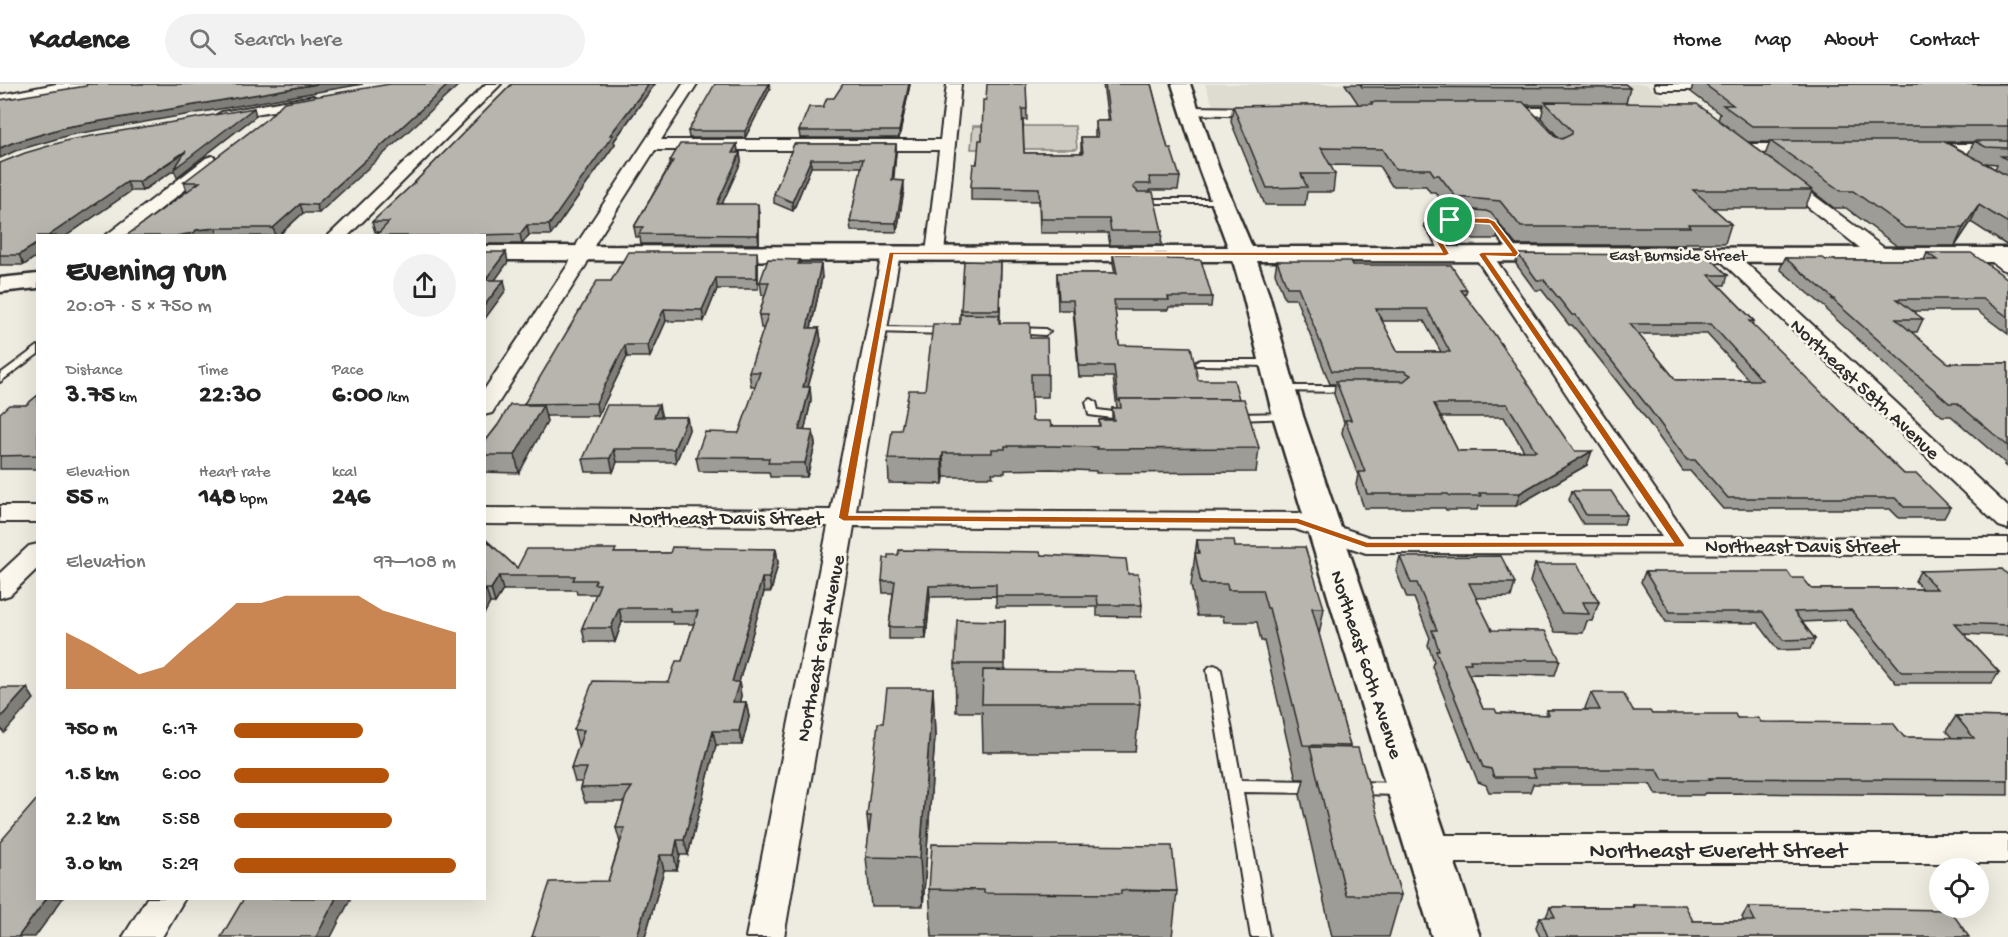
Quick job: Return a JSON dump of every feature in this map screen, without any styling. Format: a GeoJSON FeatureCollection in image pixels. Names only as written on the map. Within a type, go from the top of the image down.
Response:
{"type":"FeatureCollection","features":[{"type":"Feature","properties":{"kind":"main road","name":"Northeast 60th Avenue"},"geometry":{"type":"LineString","coordinates":[[1181,84],[1209,169],[1241,253],[1325,530],[1456,937]]}},
{"type":"Feature","properties":{"kind":"main road","name":"East Burnside Street"},"geometry":{"type":"LineString","coordinates":[[486,253],[1725,254],[2003,258]]}},
{"type":"Feature","properties":{"kind":"main road"},"geometry":{"type":"LineString","coordinates":[[0,285],[36,281]]}},
{"type":"Feature","properties":{"kind":"street"},"geometry":{"type":"LineString","coordinates":[[0,100],[82,84]]}},
{"type":"Feature","properties":{"kind":"street"},"geometry":{"type":"LineString","coordinates":[[340,234],[494,84]]}},
{"type":"Feature","properties":{"kind":"street"},"geometry":{"type":"LineString","coordinates":[[486,405],[587,242],[690,84]]}},
{"type":"Feature","properties":{"kind":"street"},"geometry":{"type":"LineString","coordinates":[[935,253],[954,84]]}},
{"type":"Feature","properties":{"kind":"street"},"geometry":{"type":"LineString","coordinates":[[1659,85],[1744,86]]}},
{"type":"Feature","properties":{"kind":"street"},"geometry":{"type":"LineString","coordinates":[[1659,85],[1679,100]]}},
{"type":"Feature","properties":{"kind":"street"},"geometry":{"type":"LineString","coordinates":[[208,119],[325,98]]}},
{"type":"Feature","properties":{"kind":"street"},"geometry":{"type":"LineString","coordinates":[[255,128],[279,107]]}},
{"type":"Feature","properties":{"kind":"street"},"geometry":{"type":"LineString","coordinates":[[1190,111],[1286,112]]}},
{"type":"Feature","properties":{"kind":"street"},"geometry":{"type":"LineString","coordinates":[[1477,112],[1593,112]]}},
{"type":"Feature","properties":{"kind":"street"},"geometry":{"type":"LineString","coordinates":[[1524,112],[1538,127]]}},
{"type":"Feature","properties":{"kind":"street"},"geometry":{"type":"LineString","coordinates":[[1812,149],[1737,144],[1881,255]]}},
{"type":"Feature","properties":{"kind":"street"},"geometry":{"type":"LineString","coordinates":[[650,145],[947,145]]}},
{"type":"Feature","properties":{"kind":"street"},"geometry":{"type":"LineString","coordinates":[[1912,149],[2008,149]]}},
{"type":"Feature","properties":{"kind":"street"},"geometry":{"type":"LineString","coordinates":[[1940,149],[1969,167]]}},
{"type":"Feature","properties":{"kind":"street"},"geometry":{"type":"LineString","coordinates":[[117,234],[227,150]]}},
{"type":"Feature","properties":{"kind":"street","name":"Northeast 61st Avenue"},"geometry":{"type":"LineString","coordinates":[[765,937],[879,330],[891,253]]}},
{"type":"Feature","properties":{"kind":"street"},"geometry":{"type":"LineString","coordinates":[[1482,254],[1680,545]]}},
{"type":"Feature","properties":{"kind":"street","name":"Northeast 58th Avenue"},"geometry":{"type":"LineString","coordinates":[[1725,254],[2008,521]]}},
{"type":"Feature","properties":{"kind":"street"},"geometry":{"type":"LineString","coordinates":[[0,514],[36,514]]}},
{"type":"Feature","properties":{"kind":"street","name":"Northeast Davis Street"},"geometry":{"type":"LineString","coordinates":[[486,516],[1298,521],[1366,545],[2008,546]]}},
{"type":"Feature","properties":{"kind":"street"},"geometry":{"type":"LineString","coordinates":[[0,589],[36,554]]}},
{"type":"Feature","properties":{"kind":"street","name":"Northeast Everett Street"},"geometry":{"type":"LineString","coordinates":[[1428,849],[2008,849]]}},
{"type":"Feature","properties":{"kind":"street"},"geometry":{"type":"LineString","coordinates":[[142,937],[166,900]]}},
{"type":"Feature","properties":{"kind":"lane"},"geometry":{"type":"LineString","coordinates":[[1138,201],[1223,201]]}},
{"type":"Feature","properties":{"kind":"lane"},"geometry":{"type":"LineString","coordinates":[[1446,254],[1429,225],[1432,223],[1450,220],[1488,220],[1516,254]]}},
{"type":"Feature","properties":{"kind":"lane"},"geometry":{"type":"LineString","coordinates":[[879,330],[962,331]]}},
{"type":"Feature","properties":{"kind":"lane"},"geometry":{"type":"LineString","coordinates":[[1010,331],[1045,332]]}},
{"type":"Feature","properties":{"kind":"lane"},"geometry":{"type":"LineString","coordinates":[[0,379],[36,351]]}},
{"type":"Feature","properties":{"kind":"lane"},"geometry":{"type":"LineString","coordinates":[[1200,363],[1281,390],[1365,389]]}},
{"type":"Feature","properties":{"kind":"lane"},"geometry":{"type":"LineString","coordinates":[[1219,417],[1281,390]]}},
{"type":"Feature","properties":{"kind":"lane"},"geometry":{"type":"LineString","coordinates":[[1091,402],[1093,413],[1115,417],[1138,417]]}},
{"type":"Feature","properties":{"kind":"lane"},"geometry":{"type":"LineString","coordinates":[[1214,670],[1260,937]]}},
{"type":"Feature","properties":{"kind":"lane"},"geometry":{"type":"LineString","coordinates":[[1234,786],[1408,789]]}},
{"type":"Feature","properties":{"kind":"shaded area"},"geometry":{"type":"Polygon","coordinates":[[[1205,84],[1646,84],[1674,106],[1213,106],[1205,84]]]}},
{"type":"Feature","properties":{"kind":"shaded area"},"geometry":{"type":"Polygon","coordinates":[[[973,126],[1075,126],[1077,149],[971,149],[973,126]]]}},
{"type":"Feature","properties":{"kind":"building"},"geometry":{"type":"Polygon","coordinates":[[[87,84],[317,84],[66,127],[0,148],[0,100],[87,84]]]}},
{"type":"Feature","properties":{"kind":"building"},"geometry":{"type":"Polygon","coordinates":[[[390,84],[449,84],[316,205],[300,204],[273,228],[216,228],[196,230],[194,233],[188,234],[129,234],[200,182],[184,182],[268,118],[284,102],[390,84]]]}},
{"type":"Feature","properties":{"kind":"building"},"geometry":{"type":"Polygon","coordinates":[[[512,84],[649,84],[610,135],[613,135],[549,225],[527,225],[520,234],[378,234],[389,222],[372,222],[512,84]]]}},
{"type":"Feature","properties":{"kind":"building"},"geometry":{"type":"Polygon","coordinates":[[[715,84],[769,84],[745,131],[688,131],[715,84]]]}},
{"type":"Feature","properties":{"kind":"building"},"geometry":{"type":"Polygon","coordinates":[[[843,84],[909,84],[899,131],[799,131],[809,107],[823,107],[827,98],[834,98],[843,84]]]}},
{"type":"Feature","properties":{"kind":"building"},"geometry":{"type":"Polygon","coordinates":[[[987,84],[1026,84],[1027,109],[1022,109],[1024,153],[1083,153],[1081,137],[1098,137],[1095,121],[1110,121],[1105,84],[1151,84],[1168,149],[1171,149],[1180,177],[1149,177],[1151,184],[1136,184],[1133,187],[1138,192],[1153,192],[1162,231],[1111,231],[1109,219],[1040,219],[1039,188],[971,187],[973,164],[977,164],[979,140],[982,140],[983,100],[986,100],[987,84]]]}},
{"type":"Feature","properties":{"kind":"building"},"geometry":{"type":"Polygon","coordinates":[[[1360,84],[1625,84],[1630,88],[1362,87],[1360,84]]]}},
{"type":"Feature","properties":{"kind":"building"},"geometry":{"type":"Polygon","coordinates":[[[1704,84],[2008,84],[2008,126],[1752,126],[1723,105],[1733,105],[1704,84]]]}},
{"type":"Feature","properties":{"kind":"building"},"geometry":{"type":"Polygon","coordinates":[[[1371,102],[1523,102],[1556,137],[1562,139],[1572,134],[1572,131],[1545,102],[1697,104],[1812,190],[1693,190],[1731,224],[1688,224],[1690,227],[1521,227],[1500,201],[1456,197],[1439,175],[1434,175],[1430,169],[1395,169],[1382,149],[1321,148],[1335,174],[1301,174],[1307,187],[1267,188],[1233,106],[1372,104],[1371,102]]]}},
{"type":"Feature","properties":{"kind":"building"},"geometry":{"type":"Polygon","coordinates":[[[254,108],[174,169],[186,151],[139,182],[127,182],[51,234],[36,234],[36,244],[19,255],[0,255],[0,163],[69,140],[254,108]]]}},
{"type":"Feature","properties":{"kind":"building"},"geometry":{"type":"Polygon","coordinates":[[[1770,141],[1943,141],[2008,176],[2008,223],[1979,205],[1963,228],[1905,228],[1853,191],[1841,191],[1770,141]]]}},
{"type":"Feature","properties":{"kind":"building"},"geometry":{"type":"Polygon","coordinates":[[[1974,141],[2008,141],[2008,148],[1986,147],[1974,141]]]}},
{"type":"Feature","properties":{"kind":"building"},"geometry":{"type":"Polygon","coordinates":[[[680,144],[737,144],[732,153],[740,153],[717,204],[758,204],[758,235],[639,234],[643,227],[634,227],[673,161],[670,161],[680,144]]]}},
{"type":"Feature","properties":{"kind":"building"},"geometry":{"type":"Polygon","coordinates":[[[794,144],[896,144],[892,180],[904,181],[896,223],[850,222],[863,159],[811,159],[792,202],[774,194],[794,144]]]}},
{"type":"Feature","properties":{"kind":"building"},"geometry":{"type":"Polygon","coordinates":[[[1461,209],[1486,211],[1491,213],[1500,224],[1476,224],[1461,209]]]}},
{"type":"Feature","properties":{"kind":"building"},"geometry":{"type":"Polygon","coordinates":[[[486,252],[506,252],[486,279],[486,252]]]}},
{"type":"Feature","properties":{"kind":"building"},"geometry":{"type":"Polygon","coordinates":[[[628,252],[757,252],[757,278],[716,278],[702,310],[664,309],[648,345],[625,345],[596,403],[524,404],[597,281],[611,281],[628,252]]]}},
{"type":"Feature","properties":{"kind":"building"},"geometry":{"type":"Polygon","coordinates":[[[1927,253],[1971,253],[2008,279],[2008,317],[1983,299],[1897,299],[1923,319],[1896,319],[1948,363],[2008,363],[2008,446],[1957,403],[1949,403],[1785,258],[1937,260],[1927,253]]]}},
{"type":"Feature","properties":{"kind":"building"},"geometry":{"type":"Polygon","coordinates":[[[1113,254],[1166,254],[1168,259],[1201,260],[1212,297],[1114,300],[1119,345],[1191,347],[1198,380],[1234,380],[1239,399],[1120,399],[1118,401],[1114,366],[1079,366],[1073,300],[1059,300],[1057,273],[1117,273],[1113,254]]]}},
{"type":"Feature","properties":{"kind":"building"},"geometry":{"type":"Polygon","coordinates":[[[1518,254],[1707,255],[1728,275],[1709,275],[1754,321],[1749,321],[1904,474],[1917,474],[1950,507],[1904,507],[1895,498],[1728,498],[1695,460],[1687,460],[1581,322],[1575,315],[1572,315],[1544,280],[1537,280],[1518,254]],[[1630,324],[1676,380],[1762,380],[1711,324],[1630,324]]]}},
{"type":"Feature","properties":{"kind":"building"},"geometry":{"type":"Polygon","coordinates":[[[768,259],[800,260],[798,264],[821,264],[807,328],[819,328],[803,387],[810,387],[799,430],[813,431],[805,463],[768,463],[769,458],[696,457],[705,432],[739,433],[760,372],[749,372],[768,315],[759,315],[769,282],[760,282],[768,259]]]}},
{"type":"Feature","properties":{"kind":"building"},"geometry":{"type":"Polygon","coordinates":[[[964,261],[1001,262],[999,310],[961,310],[964,261]]]}},
{"type":"Feature","properties":{"kind":"building"},"geometry":{"type":"Polygon","coordinates":[[[1277,261],[1350,261],[1352,265],[1451,265],[1467,290],[1461,290],[1495,335],[1574,451],[1592,451],[1520,493],[1479,493],[1481,496],[1367,494],[1359,472],[1365,472],[1345,420],[1351,420],[1336,381],[1404,381],[1411,375],[1404,371],[1332,371],[1298,287],[1287,287],[1277,261]],[[1376,309],[1398,352],[1450,352],[1427,309],[1376,309]],[[1434,404],[1458,451],[1536,451],[1507,404],[1434,404]]]}},
{"type":"Feature","properties":{"kind":"building"},"geometry":{"type":"Polygon","coordinates":[[[486,280],[504,280],[486,303],[486,280]]]}},
{"type":"Feature","properties":{"kind":"building"},"geometry":{"type":"Polygon","coordinates":[[[960,314],[999,315],[999,323],[1030,323],[1030,338],[1047,338],[1048,374],[1031,374],[1032,421],[1050,421],[1051,426],[1100,426],[1099,420],[1114,420],[1112,408],[1121,408],[1120,399],[1244,399],[1259,448],[1097,449],[1097,447],[1005,446],[1005,449],[992,449],[992,453],[943,453],[942,460],[888,459],[892,430],[901,430],[909,390],[925,390],[933,324],[960,324],[960,314]]]}},
{"type":"Feature","properties":{"kind":"building"},"geometry":{"type":"Polygon","coordinates":[[[36,397],[36,455],[0,456],[0,413],[9,405],[26,405],[36,397]]]}},
{"type":"Feature","properties":{"kind":"building"},"geometry":{"type":"Polygon","coordinates":[[[510,405],[543,405],[515,455],[486,455],[486,440],[510,405]]]}},
{"type":"Feature","properties":{"kind":"building"},"geometry":{"type":"Polygon","coordinates":[[[607,405],[659,405],[654,417],[687,417],[674,449],[614,449],[610,458],[583,459],[607,405]]]}},
{"type":"Feature","properties":{"kind":"building"},"geometry":{"type":"Polygon","coordinates":[[[1572,491],[1611,491],[1627,515],[1586,515],[1572,491]]]}},
{"type":"Feature","properties":{"kind":"building"},"geometry":{"type":"Polygon","coordinates":[[[486,540],[517,568],[527,549],[616,549],[614,553],[670,553],[672,547],[776,549],[769,578],[762,578],[732,682],[739,682],[733,702],[746,702],[739,731],[713,731],[684,840],[677,840],[674,855],[660,855],[637,937],[532,937],[550,882],[608,881],[625,828],[616,828],[626,796],[632,787],[580,788],[587,768],[571,768],[584,730],[574,730],[593,681],[669,682],[676,661],[682,661],[698,611],[670,611],[670,608],[619,608],[611,628],[582,628],[600,584],[594,584],[596,580],[573,580],[575,576],[499,576],[491,589],[486,589],[486,540]]]}},
{"type":"Feature","properties":{"kind":"building"},"geometry":{"type":"Polygon","coordinates":[[[1197,540],[1234,540],[1235,547],[1305,547],[1324,608],[1312,608],[1350,746],[1303,745],[1269,608],[1267,608],[1262,590],[1228,590],[1227,584],[1201,584],[1195,553],[1199,553],[1197,540]]]}},
{"type":"Feature","properties":{"kind":"building"},"geometry":{"type":"Polygon","coordinates":[[[899,550],[1040,552],[1041,555],[1126,559],[1128,574],[1138,574],[1142,605],[1098,605],[1097,596],[996,596],[996,584],[929,586],[925,627],[889,627],[895,581],[882,581],[884,558],[888,558],[888,555],[898,555],[899,550]]]}},
{"type":"Feature","properties":{"kind":"building"},"geometry":{"type":"Polygon","coordinates":[[[1501,556],[1515,583],[1469,583],[1492,630],[1545,631],[1560,660],[1470,660],[1471,663],[1464,663],[1483,709],[1495,709],[1497,713],[1549,715],[1547,710],[1600,710],[1591,693],[1623,693],[1633,711],[1650,711],[1652,714],[1735,714],[1737,718],[1758,718],[1761,722],[1893,723],[1904,737],[1974,738],[1956,716],[2008,717],[2008,780],[1709,778],[1711,780],[1663,780],[1657,769],[1532,769],[1536,777],[1494,777],[1491,769],[1483,767],[1436,651],[1439,650],[1432,630],[1437,630],[1417,583],[1411,583],[1400,557],[1501,556]]]}},
{"type":"Feature","properties":{"kind":"building"},"geometry":{"type":"Polygon","coordinates":[[[1535,564],[1577,564],[1599,602],[1583,602],[1589,614],[1561,613],[1535,564]]]}},
{"type":"Feature","properties":{"kind":"building"},"geometry":{"type":"Polygon","coordinates":[[[2002,569],[2008,575],[2008,625],[1954,623],[1999,672],[1902,672],[1851,610],[1794,612],[1815,639],[1783,640],[1763,612],[1670,612],[1645,572],[1788,572],[1792,578],[1803,578],[1812,589],[1937,589],[1920,571],[2002,569]]]}},
{"type":"Feature","properties":{"kind":"building"},"geometry":{"type":"Polygon","coordinates":[[[957,620],[1005,621],[1004,664],[955,664],[957,620]]]}},
{"type":"Feature","properties":{"kind":"building"},"geometry":{"type":"Polygon","coordinates":[[[983,670],[1136,672],[1140,704],[982,704],[983,670]]]}},
{"type":"Feature","properties":{"kind":"building"},"geometry":{"type":"Polygon","coordinates":[[[0,688],[27,688],[0,718],[0,688]]]}},
{"type":"Feature","properties":{"kind":"building"},"geometry":{"type":"Polygon","coordinates":[[[887,688],[933,688],[920,858],[866,857],[871,816],[867,816],[878,723],[883,723],[887,688]]]}},
{"type":"Feature","properties":{"kind":"building"},"geometry":{"type":"Polygon","coordinates":[[[1310,747],[1358,748],[1401,895],[1346,895],[1310,747]]]}},
{"type":"Feature","properties":{"kind":"building"},"geometry":{"type":"Polygon","coordinates":[[[36,800],[36,900],[46,900],[18,937],[0,937],[0,842],[36,800]]]}},
{"type":"Feature","properties":{"kind":"building"},"geometry":{"type":"Polygon","coordinates":[[[932,844],[1172,846],[1177,891],[1121,890],[1121,894],[984,893],[984,890],[929,889],[932,844]]]}},
{"type":"Feature","properties":{"kind":"building"},"geometry":{"type":"Polygon","coordinates":[[[243,900],[335,900],[316,937],[221,937],[243,900]]]}},
{"type":"Feature","properties":{"kind":"building"},"geometry":{"type":"Polygon","coordinates":[[[1633,905],[1685,905],[1693,921],[1755,921],[1748,907],[1929,910],[1929,918],[1956,918],[1969,937],[1548,937],[1540,917],[1555,917],[1550,907],[1634,907],[1633,905]]]}},
{"type":"Feature","properties":{"kind":"route"},"geometry":{"type":"LineString","coordinates":[[1450,220],[1488,220],[1516,254],[1482,254],[1680,545],[1366,545],[1298,521],[843,518],[879,330],[891,253],[1446,254],[1429,225],[1450,220]]}}]}
